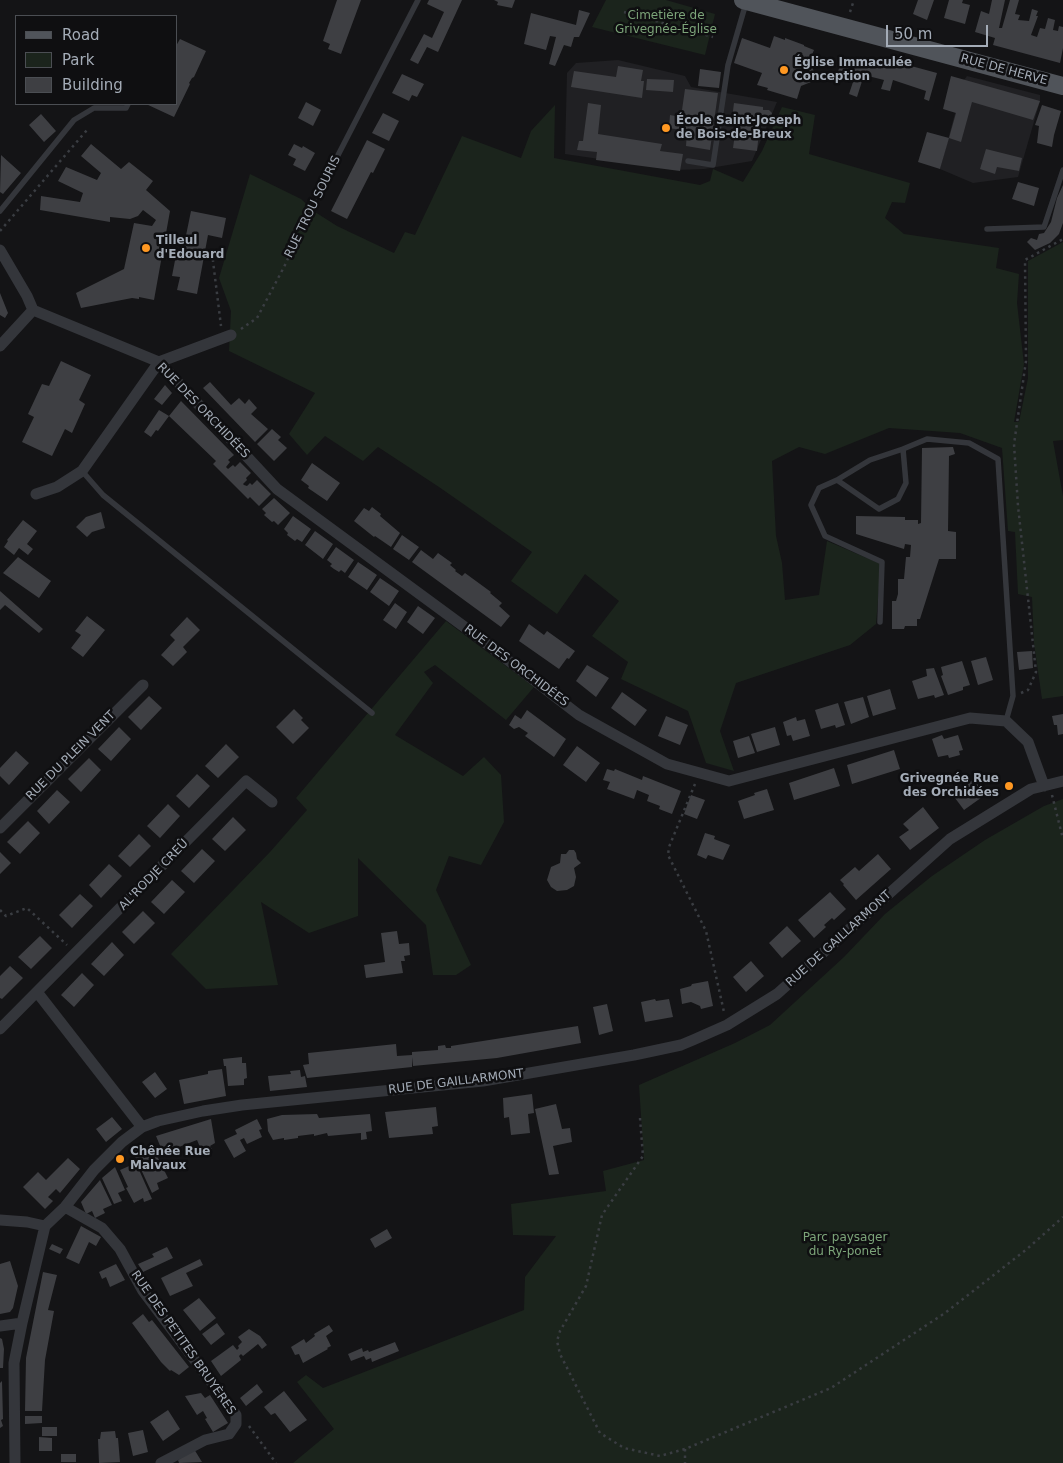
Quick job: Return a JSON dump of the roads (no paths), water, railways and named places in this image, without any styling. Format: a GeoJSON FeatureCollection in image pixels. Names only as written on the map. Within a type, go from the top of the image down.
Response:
{"type":"FeatureCollection","features":[{"type":"Feature","properties":{"kind":"main road","name":"RUE DE HERVE"},"geometry":{"type":"LineString","coordinates":[[745,1],[1063,86]]}},
{"type":"Feature","properties":{"kind":"street"},"geometry":{"type":"LineString","coordinates":[[0,250],[33,310],[0,346]]}},
{"type":"Feature","properties":{"kind":"street","name":"RUE DES ORCHIDÉES"},"geometry":{"type":"LineString","coordinates":[[33,310],[159,362],[277,488],[579,714],[667,764],[728,781],[970,718],[1006,721]]}},
{"type":"Feature","properties":{"kind":"street"},"geometry":{"type":"LineString","coordinates":[[36,494],[57,487],[82,471],[159,362],[227,336]]}},
{"type":"Feature","properties":{"kind":"street","name":"RUE DU PLEIN VENT"},"geometry":{"type":"LineString","coordinates":[[0,828],[143,685]]}},
{"type":"Feature","properties":{"kind":"street"},"geometry":{"type":"LineString","coordinates":[[1006,721],[1028,742],[1047,784]]}},
{"type":"Feature","properties":{"kind":"street","name":"AL'RODJE CREÛ"},"geometry":{"type":"LineString","coordinates":[[0,1029],[246,781],[272,802]]}},
{"type":"Feature","properties":{"kind":"street","name":"RUE DE GAILLARMONT"},"geometry":{"type":"LineString","coordinates":[[45,1226],[65,1207],[94,1170],[122,1142],[142,1127],[158,1122],[203,1111],[242,1105],[483,1081],[529,1074],[634,1055],[681,1044],[727,1025],[777,994],[950,839],[1031,789],[1063,781]]}},
{"type":"Feature","properties":{"kind":"street"},"geometry":{"type":"LineString","coordinates":[[37,992],[142,1127]]}},
{"type":"Feature","properties":{"kind":"street","name":"RUE DES PETITES BRUYÈRES"},"geometry":{"type":"LineString","coordinates":[[65,1207],[102,1228],[120,1249],[143,1291],[236,1415],[236,1424],[229,1434],[205,1440],[161,1463]]}},
{"type":"Feature","properties":{"kind":"street"},"geometry":{"type":"LineString","coordinates":[[0,1220],[27,1222],[45,1226],[14,1363],[15,1463]]}},
{"type":"Feature","properties":{"kind":"street"},"geometry":{"type":"LineString","coordinates":[[0,1326],[22,1322]]}},
{"type":"Feature","properties":{"kind":"lane","name":"RUE TROU SOURIS"},"geometry":{"type":"LineString","coordinates":[[319,192],[418,0]]}},
{"type":"Feature","properties":{"kind":"lane"},"geometry":{"type":"LineString","coordinates":[[688,161],[713,165],[728,65],[745,1]]}},
{"type":"Feature","properties":{"kind":"lane"},"geometry":{"type":"LineString","coordinates":[[0,211],[74,120],[94,108],[126,108],[128,105]]}},
{"type":"Feature","properties":{"kind":"lane"},"geometry":{"type":"LineString","coordinates":[[987,229],[1044,227],[1063,170]]}},
{"type":"Feature","properties":{"kind":"lane"},"geometry":{"type":"LineString","coordinates":[[880,622],[882,562],[825,536],[811,505],[819,488],[837,480],[870,460],[927,439],[969,443],[998,459],[1013,696],[1006,721]]}},
{"type":"Feature","properties":{"kind":"lane"},"geometry":{"type":"LineString","coordinates":[[837,480],[879,509],[898,499],[906,483],[903,449]]}},
{"type":"Feature","properties":{"kind":"lane"},"geometry":{"type":"LineString","coordinates":[[82,471],[103,495],[372,713]]}},
{"type":"Feature","properties":{"kind":"place","name":"Église Immaculée Conception"},"geometry":{"type":"Point","coordinates":[784,70]}},
{"type":"Feature","properties":{"kind":"place","name":"École Saint-Joseph de Bois-de-Breux"},"geometry":{"type":"Point","coordinates":[666,128]}},
{"type":"Feature","properties":{"kind":"place","name":"Tilleul d'Edouard"},"geometry":{"type":"Point","coordinates":[146,248]}},
{"type":"Feature","properties":{"kind":"place","name":"Grivegnée Rue des Orchidées"},"geometry":{"type":"Point","coordinates":[1009,786]}},
{"type":"Feature","properties":{"kind":"place","name":"Chênée Rue Malvaux"},"geometry":{"type":"Point","coordinates":[120,1159]}},
{"type":"Feature","properties":{"kind":"park label","name":"Cimetière de Grivegnée-Église"},"geometry":{"type":"Point","coordinates":[666,23]}},
{"type":"Feature","properties":{"kind":"park label","name":"Parc paysager du Ry-ponet"},"geometry":{"type":"Point","coordinates":[845,1245]}}]}
